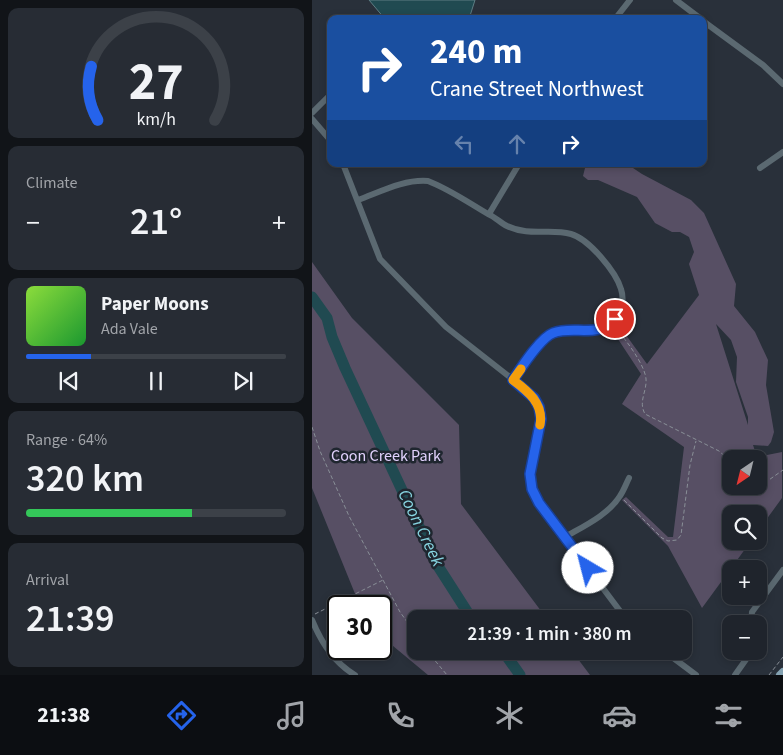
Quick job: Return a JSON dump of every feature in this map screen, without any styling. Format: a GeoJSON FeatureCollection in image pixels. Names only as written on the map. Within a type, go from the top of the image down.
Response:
{"type":"FeatureCollection","features":[{"type":"Feature","properties":{"kind":"street"},"geometry":{"type":"LineString","coordinates":[[618,15],[630,0]]}},
{"type":"Feature","properties":{"kind":"street"},"geometry":{"type":"LineString","coordinates":[[676,0],[696,15]]}},
{"type":"Feature","properties":{"kind":"street"},"geometry":{"type":"LineString","coordinates":[[707,24],[763,65],[782,84]]}},
{"type":"Feature","properties":{"kind":"street"},"geometry":{"type":"LineString","coordinates":[[312,113],[327,98]]}},
{"type":"Feature","properties":{"kind":"street"},"geometry":{"type":"LineString","coordinates":[[312,119],[327,136]]}},
{"type":"Feature","properties":{"kind":"street"},"geometry":{"type":"LineString","coordinates":[[760,168],[782,152]]}},
{"type":"Feature","properties":{"kind":"street"},"geometry":{"type":"LineString","coordinates":[[345,167],[380,259],[446,326],[534,398],[539,407],[541,419],[530,474],[532,489],[539,503],[619,610]]}},
{"type":"Feature","properties":{"kind":"street"},"geometry":{"type":"LineString","coordinates":[[489,214],[517,167]]}},
{"type":"Feature","properties":{"kind":"street"},"geometry":{"type":"LineString","coordinates":[[358,200],[398,185],[417,180],[428,181],[489,214],[506,226],[523,232],[572,234],[601,257],[614,275],[623,298],[621,310],[613,322],[595,330],[552,333],[530,355],[513,380]]}},
{"type":"Feature","properties":{"kind":"street"},"geometry":{"type":"LineString","coordinates":[[565,537],[609,509],[620,496],[629,478]]}},
{"type":"Feature","properties":{"kind":"street"},"geometry":{"type":"LineString","coordinates":[[751,615],[782,570]]}},
{"type":"Feature","properties":{"kind":"street"},"geometry":{"type":"LineString","coordinates":[[313,625],[333,658],[343,668],[355,675]]}},
{"type":"Feature","properties":{"kind":"street"},"geometry":{"type":"LineString","coordinates":[[676,660],[696,675]]}},
{"type":"Feature","properties":{"kind":"street"},"geometry":{"type":"LineString","coordinates":[[735,675],[746,660]]}},
{"type":"Feature","properties":{"kind":"path"},"geometry":{"type":"LineString","coordinates":[[613,322],[644,372],[646,383],[642,401],[645,414],[722,454]]}},
{"type":"Feature","properties":{"kind":"path"},"geometry":{"type":"LineString","coordinates":[[312,427],[340,497],[400,612],[407,622]]}},
{"type":"Feature","properties":{"kind":"path"},"geometry":{"type":"LineString","coordinates":[[620,496],[662,538],[668,541],[677,540],[681,535],[690,465],[696,440]]}},
{"type":"Feature","properties":{"kind":"path"},"geometry":{"type":"LineString","coordinates":[[767,481],[782,470]]}},
{"type":"Feature","properties":{"kind":"path"},"geometry":{"type":"LineString","coordinates":[[312,616],[384,580]]}},
{"type":"Feature","properties":{"kind":"path"},"geometry":{"type":"LineString","coordinates":[[769,675],[782,657]]}},
{"type":"Feature","properties":{"kind":"path"},"geometry":{"type":"LineString","coordinates":[[435,660],[447,675]]}},
{"type":"Feature","properties":{"kind":"green space"},"geometry":{"type":"Polygon","coordinates":[[[585,167],[632,167],[691,200],[704,213],[736,284],[734,306],[755,332],[768,360],[766,385],[774,432],[771,442],[768,446],[753,445],[755,450],[722,450],[722,495],[767,495],[767,455],[782,452],[782,498],[767,519],[767,505],[722,505],[722,550],[744,550],[737,560],[722,560],[722,581],[702,608],[668,546],[622,500],[626,497],[668,537],[673,537],[684,447],[622,404],[641,374],[612,330],[618,324],[647,364],[699,295],[689,264],[694,252],[689,237],[680,232],[672,232],[655,223],[637,197],[598,180],[588,180],[583,176],[585,167]],[[716,324],[748,425],[748,417],[736,382],[737,357],[731,340],[716,324]]]}},
{"type":"Feature","properties":{"kind":"green space","name":"Coon Creek Park"},"geometry":{"type":"Polygon","coordinates":[[[312,262],[352,318],[459,425],[461,504],[540,610],[407,610],[407,658],[392,645],[392,595],[356,595],[312,488],[312,262]]]}},
{"type":"Feature","properties":{"kind":"green space","name":"Coon Creek Park"},"geometry":{"type":"Polygon","coordinates":[[[410,660],[579,660],[590,675],[428,675],[410,660]]]}},
{"type":"Feature","properties":{"kind":"water"},"geometry":{"type":"Polygon","coordinates":[[[369,0],[475,0],[470,15],[382,15],[369,0]]]}},
{"type":"Feature","properties":{"kind":"waterway","name":"Coon Creek"},"geometry":{"type":"LineString","coordinates":[[312,297],[327,318],[332,337],[345,368],[436,563],[466,610]]}},
{"type":"Feature","properties":{"kind":"waterway","name":"Coon Creek"},"geometry":{"type":"LineString","coordinates":[[509,660],[520,675]]}},
{"type":"Feature","properties":{"kind":"slow traffic"},"geometry":{"type":"LineString","coordinates":[[521,369],[513,380],[525,388],[534,398],[539,407],[540,425]]}},
{"type":"Feature","properties":{"kind":"route"},"geometry":{"type":"LineString","coordinates":[[588,568],[539,503],[532,489],[530,474],[541,419],[539,407],[525,388],[513,380],[530,355],[552,333],[595,330],[611,324],[615,319]]}}]}
